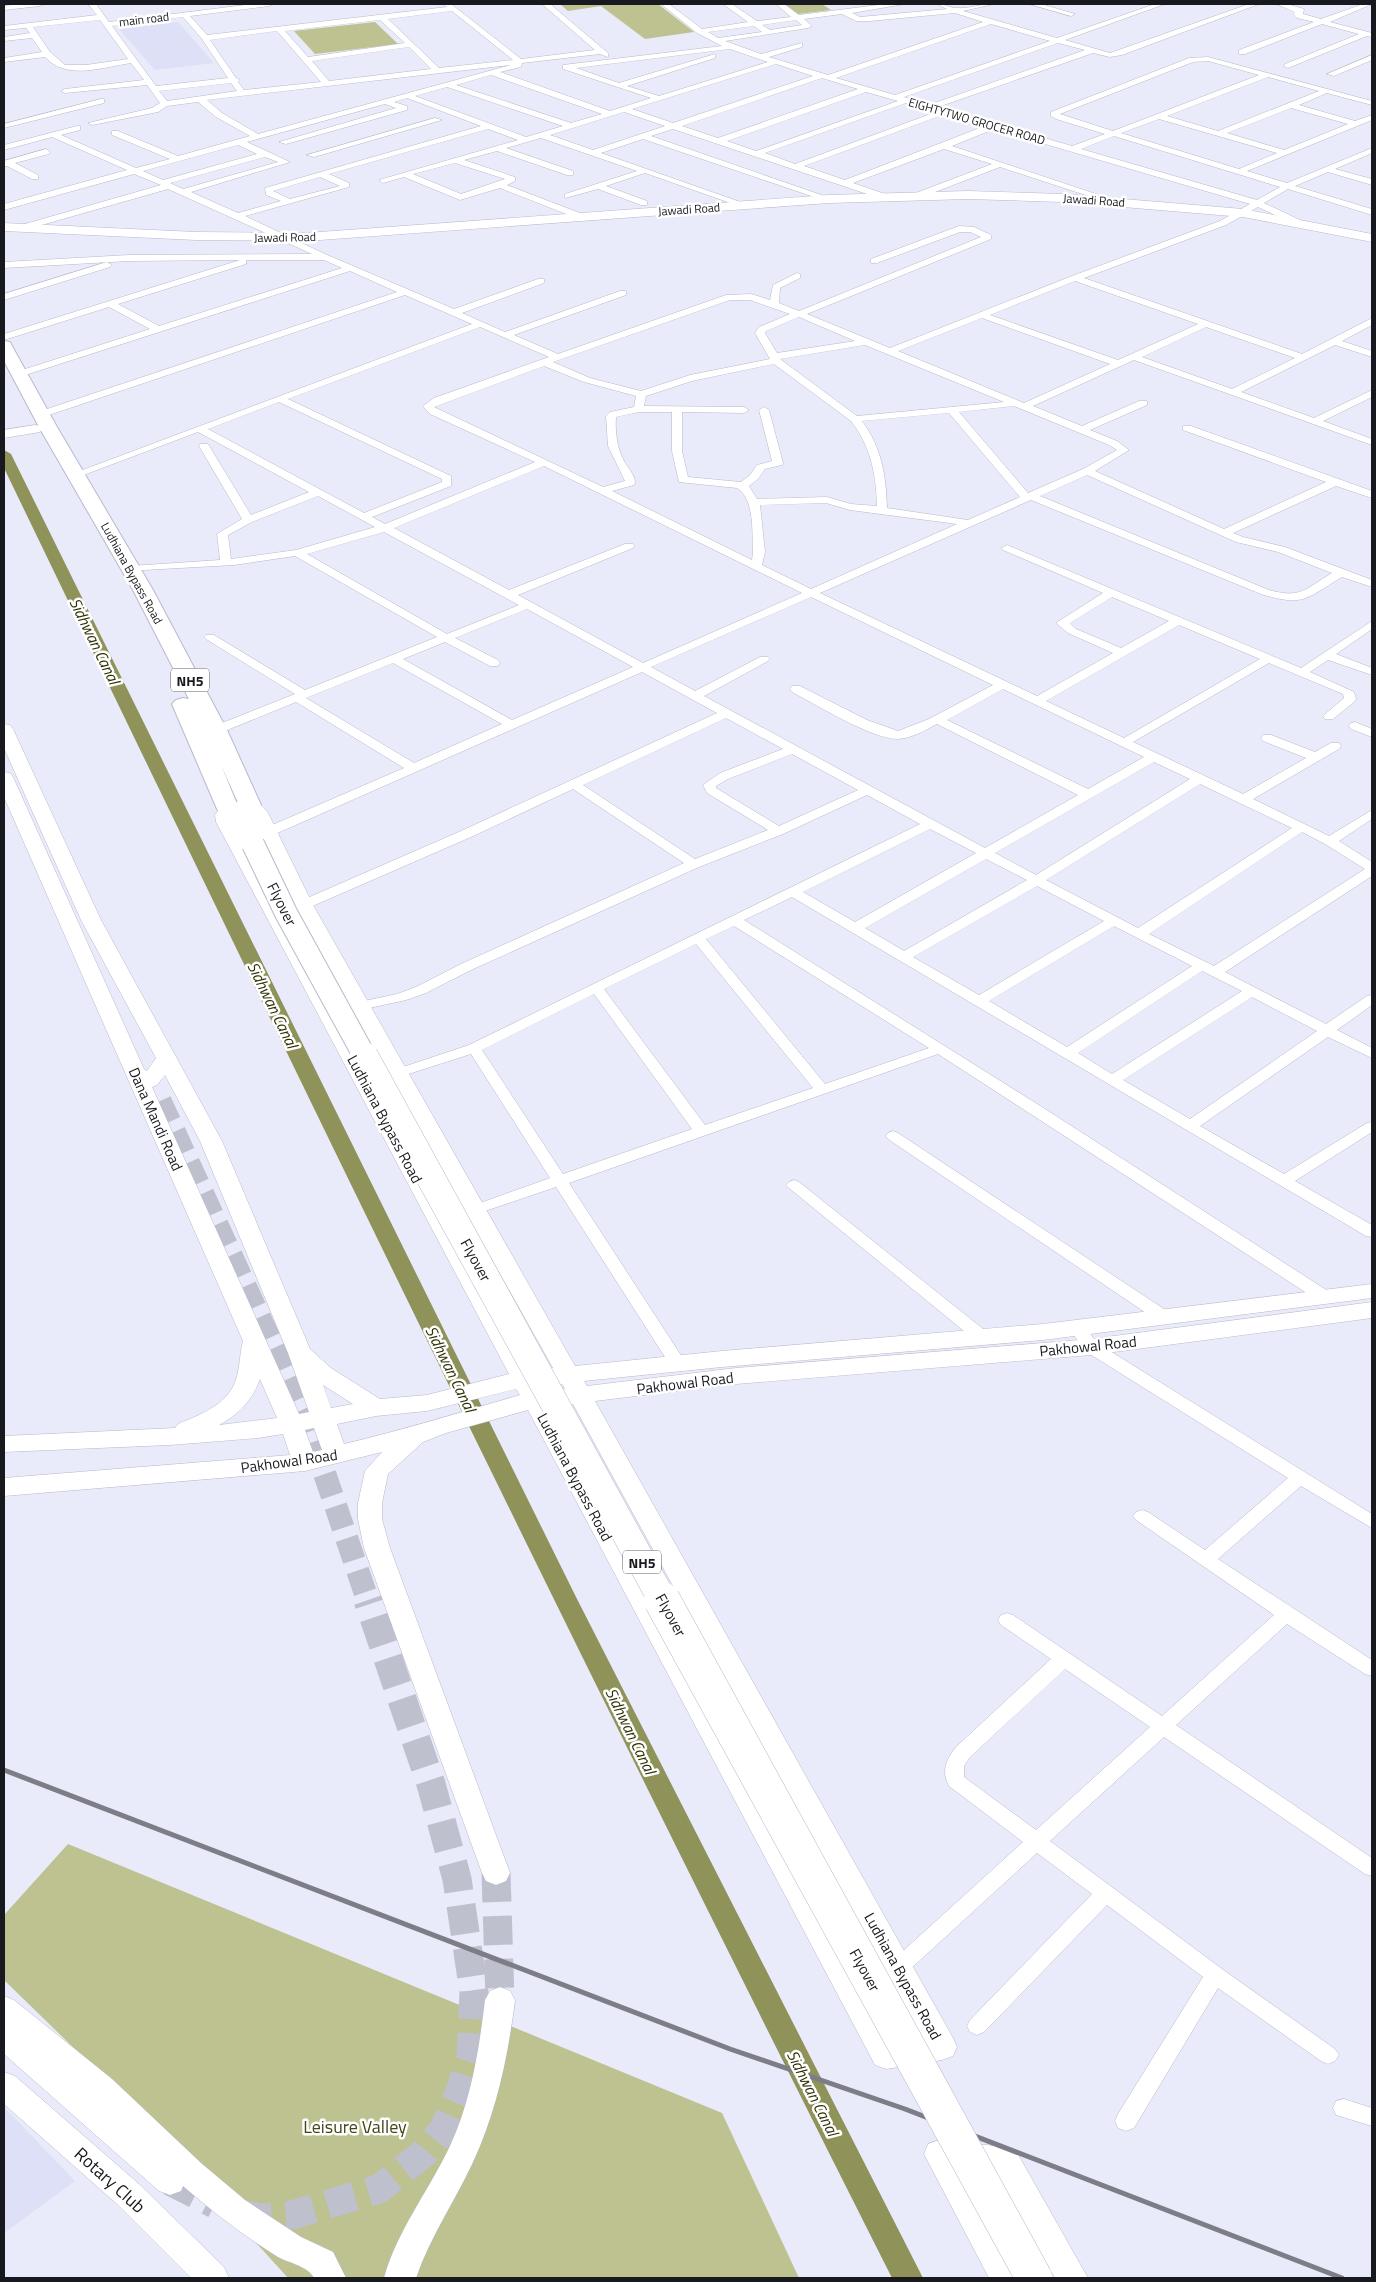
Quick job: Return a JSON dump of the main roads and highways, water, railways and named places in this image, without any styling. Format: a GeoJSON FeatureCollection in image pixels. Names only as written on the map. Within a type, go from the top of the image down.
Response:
{"type":"FeatureCollection","features":[{"type":"Feature","properties":{"kind":"highway","name":"Ludhiana Bypass Road"},"geometry":{"type":"LineString","coordinates":[[4,346],[11,373],[38,422],[77,474],[216,730],[239,807],[197,733],[113,567],[40,441],[38,422]]}},
{"type":"Feature","properties":{"kind":"highway","name":"Flyover"},"geometry":{"type":"LineString","coordinates":[[260,838],[295,930],[1034,2278]]}},
{"type":"Feature","properties":{"kind":"waterway","name":"Sidhwan Canal"},"geometry":{"type":"LineString","coordinates":[[4,454],[564,1597],[792,2052],[908,2278]]}},
{"type":"Feature","properties":{"kind":"tunnel"},"geometry":{"type":"LineString","coordinates":[[160,1101],[305,1416],[368,1601]]}},
{"type":"Feature","properties":{"kind":"tunnel"},"geometry":{"type":"LineString","coordinates":[[243,2215],[264,2218],[288,2216],[379,2189],[423,2154],[444,2129],[460,2092],[471,2057],[474,1992],[457,1879],[431,1784],[368,1600]]}},
{"type":"Feature","properties":{"kind":"tunnel"},"geometry":{"type":"LineString","coordinates":[[496,1873],[500,2000]]}},
{"type":"Feature","properties":{"kind":"tunnel"},"geometry":{"type":"LineString","coordinates":[[170,2181],[215,2204]]}},
{"type":"Feature","properties":{"kind":"railway"},"geometry":{"type":"LineString","coordinates":[[4,1770],[730,2049],[905,2109],[1342,2278]]}},
{"type":"Feature","properties":{"kind":"park label","name":"Leisure Valley"},"geometry":{"type":"Point","coordinates":[355,2126]}}]}
